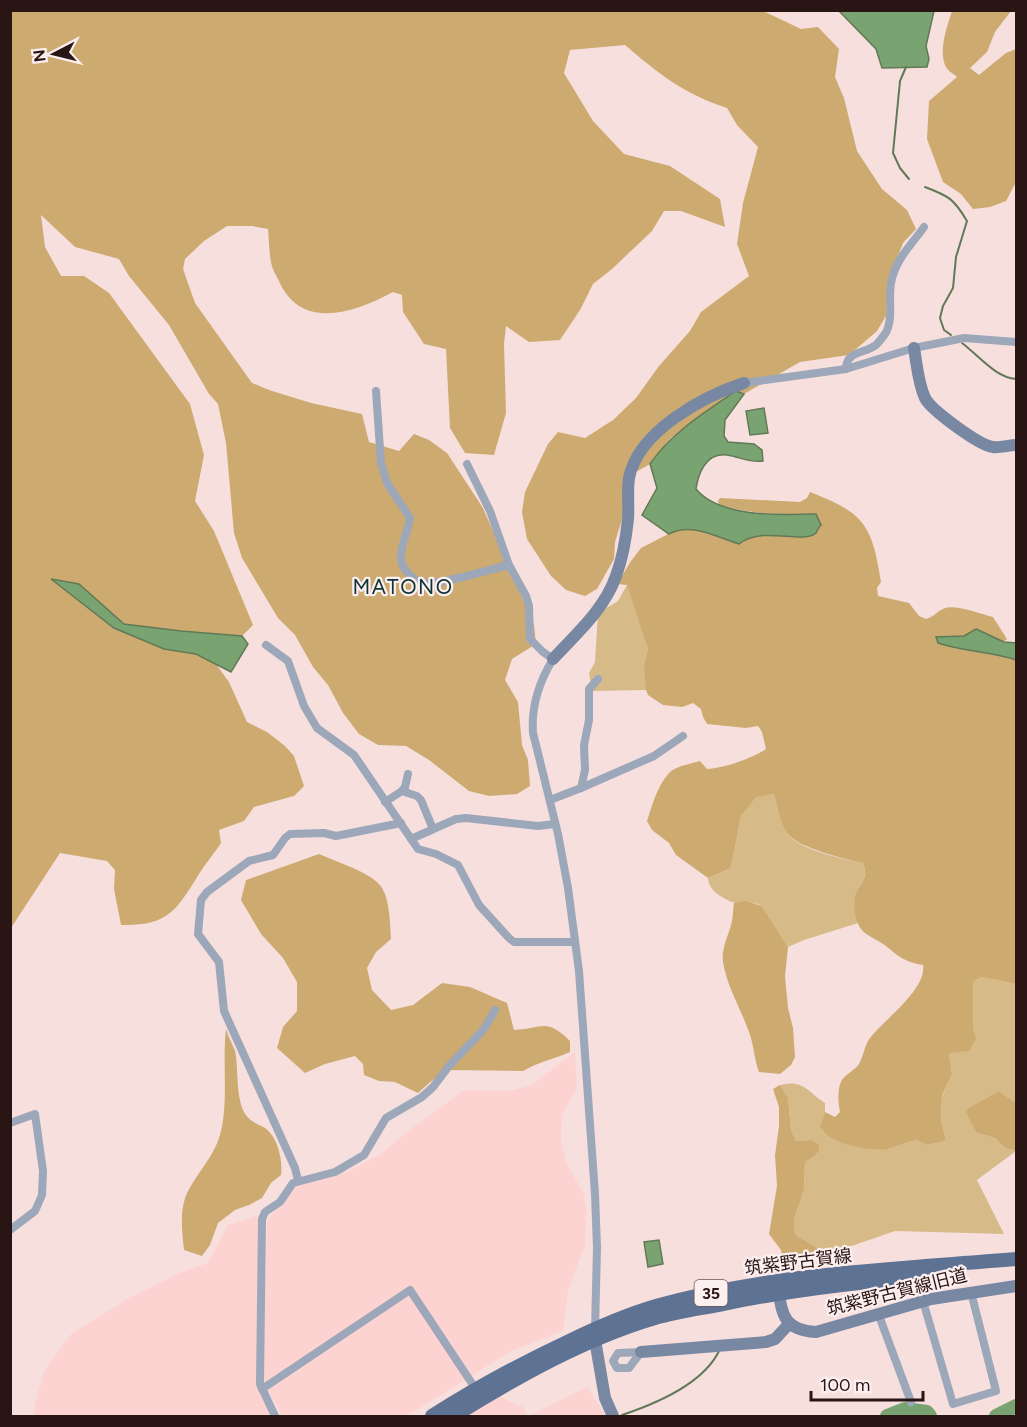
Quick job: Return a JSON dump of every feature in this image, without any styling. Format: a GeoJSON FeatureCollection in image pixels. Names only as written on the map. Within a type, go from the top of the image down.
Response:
{"type":"FeatureCollection","features":[{"type":"Feature","properties":{"kind":"main road","name":"筑紫野古賀線"},"geometry":{"type":"LineString","coordinates":[[454,1416],[479,1394],[519,1365],[595,1335],[655,1306],[778,1286],[821,1275],[1017,1259]]}},
{"type":"Feature","properties":{"kind":"main road","name":"筑紫野古賀線"},"geometry":{"type":"LineString","coordinates":[[778,1286],[824,1285],[1017,1268]]}},
{"type":"Feature","properties":{"kind":"main road","name":"筑紫野古賀線"},"geometry":{"type":"LineString","coordinates":[[432,1416],[479,1394]]}},
{"type":"Feature","properties":{"kind":"street"},"geometry":{"type":"LineString","coordinates":[[846,369],[849,357],[875,346],[887,330],[891,284],[895,269],[903,252],[924,227]]}},
{"type":"Feature","properties":{"kind":"street"},"geometry":{"type":"LineString","coordinates":[[613,1416],[606,1398],[595,1335],[595,1194],[575,942],[568,888],[555,824],[532,732],[536,696],[553,659],[593,617],[615,579],[625,549],[630,477],[644,445],[674,419],[721,391],[744,383],[846,369],[914,348],[964,338],[1017,342]]}},
{"type":"Feature","properties":{"kind":"street"},"geometry":{"type":"LineString","coordinates":[[914,348],[920,385],[926,400],[933,407],[981,443],[993,447],[1017,445]]}},
{"type":"Feature","properties":{"kind":"street"},"geometry":{"type":"LineString","coordinates":[[376,391],[381,463],[387,483],[410,518],[401,556],[402,567],[416,581],[422,583],[439,582],[509,565]]}},
{"type":"Feature","properties":{"kind":"street"},"geometry":{"type":"LineString","coordinates":[[467,464],[490,511],[509,565],[526,596],[529,606],[530,639],[553,659]]}},
{"type":"Feature","properties":{"kind":"street"},"geometry":{"type":"LineString","coordinates":[[266,645],[288,661],[304,706],[317,728],[354,755],[418,849],[436,854],[458,865],[479,905],[514,942],[575,942]]}},
{"type":"Feature","properties":{"kind":"street"},"geometry":{"type":"LineString","coordinates":[[580,788],[585,770],[584,745],[589,720],[589,689],[598,679]]}},
{"type":"Feature","properties":{"kind":"street"},"geometry":{"type":"LineString","coordinates":[[550,800],[654,756],[683,736]]}},
{"type":"Feature","properties":{"kind":"street"},"geometry":{"type":"LineString","coordinates":[[386,802],[402,791],[408,774]]}},
{"type":"Feature","properties":{"kind":"street"},"geometry":{"type":"LineString","coordinates":[[402,791],[417,796],[421,800],[433,829]]}},
{"type":"Feature","properties":{"kind":"street"},"geometry":{"type":"LineString","coordinates":[[411,839],[456,819],[466,818],[538,826],[555,824]]}},
{"type":"Feature","properties":{"kind":"street"},"geometry":{"type":"LineString","coordinates":[[298,1180],[295,1168],[224,1011],[219,962],[198,934],[201,900],[207,892],[249,861],[273,855],[290,834],[324,833],[336,836],[401,823]]}},
{"type":"Feature","properties":{"kind":"street"},"geometry":{"type":"LineString","coordinates":[[275,1416],[260,1384],[262,1219],[265,1212],[280,1202],[289,1185],[298,1180],[335,1172],[364,1155],[386,1118],[422,1097],[433,1087],[449,1066],[484,1029],[495,1010]]}},
{"type":"Feature","properties":{"kind":"street"},"geometry":{"type":"LineString","coordinates":[[10,1123],[35,1114],[43,1180],[42,1195],[34,1211],[10,1230]]}},
{"type":"Feature","properties":{"kind":"street"},"geometry":{"type":"LineString","coordinates":[[642,1352],[766,1342],[776,1339],[789,1324],[782,1314],[778,1286]]}},
{"type":"Feature","properties":{"kind":"street","name":"筑紫野古賀線旧道"},"geometry":{"type":"LineString","coordinates":[[789,1324],[804,1331],[816,1332],[923,1301],[1017,1286]]}},
{"type":"Feature","properties":{"kind":"street"},"geometry":{"type":"LineString","coordinates":[[262,1389],[411,1290],[479,1394]]}},
{"type":"Feature","properties":{"kind":"street"},"geometry":{"type":"LineString","coordinates":[[923,1301],[953,1404],[996,1391],[971,1292]]}},
{"type":"Feature","properties":{"kind":"street"},"geometry":{"type":"LineString","coordinates":[[878,1313],[911,1402]]}},
{"type":"Feature","properties":{"kind":"shaded area"},"geometry":{"type":"Polygon","coordinates":[[[761,10],[801,29],[818,27],[839,49],[835,77],[844,98],[857,151],[882,189],[907,210],[916,229],[903,243],[888,282],[886,316],[877,331],[849,355],[800,362],[744,394],[736,391],[671,438],[650,464],[634,473],[615,542],[614,559],[597,589],[585,596],[566,590],[551,576],[527,539],[522,512],[525,492],[548,444],[558,432],[585,438],[613,420],[636,398],[659,366],[690,331],[701,312],[749,276],[737,244],[743,203],[758,147],[737,125],[727,108],[685,90],[625,45],[570,50],[564,73],[593,121],[624,154],[670,166],[720,199],[725,227],[681,211],[664,211],[652,231],[593,284],[580,310],[560,340],[529,342],[506,326],[504,344],[506,413],[494,455],[465,453],[450,428],[446,349],[424,344],[403,312],[402,295],[393,292],[362,306],[329,313],[314,312],[300,306],[288,296],[271,264],[268,229],[252,226],[227,226],[204,241],[185,259],[183,269],[195,303],[252,383],[311,403],[362,414],[369,442],[399,451],[414,434],[429,440],[447,453],[483,508],[534,625],[536,644],[512,659],[505,680],[518,702],[522,745],[528,760],[530,786],[517,794],[489,796],[469,791],[429,760],[406,746],[378,745],[359,734],[343,713],[328,685],[313,667],[295,635],[278,618],[242,558],[234,533],[226,443],[218,404],[209,394],[169,325],[129,276],[119,259],[75,247],[41,215],[45,247],[61,276],[84,276],[109,293],[190,404],[204,455],[195,501],[214,531],[253,625],[242,636],[124,624],[79,584],[53,580],[164,649],[196,654],[216,664],[229,682],[247,722],[267,732],[294,756],[304,786],[294,796],[254,807],[244,821],[219,830],[221,843],[177,907],[160,919],[137,925],[121,925],[114,889],[115,870],[107,861],[60,853],[11,928],[11,11],[761,10]]]}},
{"type":"Feature","properties":{"kind":"shaded area"},"geometry":{"type":"Polygon","coordinates":[[[839,11],[934,11],[926,46],[929,59],[927,67],[882,68],[876,49],[839,11]]]}},
{"type":"Feature","properties":{"kind":"shaded area"},"geometry":{"type":"Polygon","coordinates":[[[952,11],[1011,11],[995,32],[987,52],[970,68],[979,75],[1006,53],[1016,49],[1016,182],[1006,201],[990,207],[973,209],[961,194],[943,182],[927,139],[929,101],[957,77],[946,67],[943,54],[944,39],[952,11]]]}},
{"type":"Feature","properties":{"kind":"shaded area"},"geometry":{"type":"Polygon","coordinates":[[[736,391],[744,394],[725,420],[724,436],[728,442],[754,444],[762,450],[763,461],[749,461],[727,455],[714,457],[704,465],[696,489],[720,505],[735,510],[786,515],[816,514],[821,525],[816,533],[801,537],[759,536],[739,544],[695,530],[669,534],[642,515],[657,488],[650,464],[658,453],[689,424],[736,391]]]}},
{"type":"Feature","properties":{"kind":"shaded area"},"geometry":{"type":"Polygon","coordinates":[[[764,408],[768,433],[750,435],[746,411],[764,408]]]}},
{"type":"Feature","properties":{"kind":"shaded area"},"geometry":{"type":"Polygon","coordinates":[[[810,492],[843,507],[862,523],[874,546],[878,562],[881,582],[877,588],[878,596],[909,603],[919,616],[926,619],[948,607],[993,617],[1007,639],[1004,642],[976,629],[964,636],[937,637],[953,648],[976,650],[1016,660],[1016,984],[981,977],[973,982],[973,1027],[976,1039],[969,1051],[949,1053],[952,1074],[942,1096],[941,1119],[946,1141],[927,1145],[916,1140],[885,1150],[862,1148],[829,1137],[820,1127],[825,1112],[835,1117],[840,1112],[838,1100],[840,1083],[859,1064],[870,1038],[912,994],[922,974],[923,965],[903,959],[865,933],[859,925],[854,903],[856,893],[865,876],[863,863],[822,852],[793,839],[783,825],[774,794],[756,797],[741,816],[731,868],[708,878],[676,855],[669,843],[652,830],[647,821],[658,790],[672,771],[700,761],[707,769],[721,767],[766,749],[762,732],[758,726],[746,728],[707,724],[701,709],[693,703],[682,707],[663,705],[648,695],[644,666],[648,649],[627,585],[617,584],[641,548],[678,529],[703,531],[739,543],[757,536],[806,536],[816,533],[816,514],[755,512],[719,505],[718,501],[720,498],[800,502],[807,498],[810,492]]]}},
{"type":"Feature","properties":{"kind":"shaded area"},"geometry":{"type":"Polygon","coordinates":[[[51,579],[79,584],[124,624],[242,636],[248,644],[231,672],[196,654],[164,649],[114,628],[51,579]]]}},
{"type":"Feature","properties":{"kind":"shaded area"},"geometry":{"type":"Polygon","coordinates":[[[627,585],[639,615],[648,650],[646,690],[592,691],[589,673],[595,662],[598,613],[618,601],[627,585]]]}},
{"type":"Feature","properties":{"kind":"shaded area"},"geometry":{"type":"Polygon","coordinates":[[[976,629],[1004,642],[1016,643],[1016,660],[948,646],[938,643],[936,637],[964,636],[976,629]]]}},
{"type":"Feature","properties":{"kind":"shaded area"},"geometry":{"type":"Polygon","coordinates":[[[774,794],[783,825],[794,840],[822,853],[863,863],[865,873],[855,901],[858,923],[788,947],[762,906],[732,902],[720,896],[710,886],[708,878],[731,868],[741,816],[756,796],[774,794]]]}},
{"type":"Feature","properties":{"kind":"shaded area"},"geometry":{"type":"Polygon","coordinates":[[[319,854],[371,877],[385,893],[391,939],[376,952],[367,968],[372,990],[391,1010],[413,1005],[442,983],[470,987],[507,1003],[514,1030],[544,1026],[555,1029],[570,1041],[570,1052],[523,1071],[446,1070],[418,1093],[395,1082],[379,1081],[364,1075],[363,1064],[355,1056],[325,1064],[305,1073],[277,1048],[283,1027],[297,1011],[297,982],[283,958],[261,934],[241,900],[246,880],[319,854]]]}},
{"type":"Feature","properties":{"kind":"shaded area"},"geometry":{"type":"Polygon","coordinates":[[[745,901],[762,906],[788,947],[785,976],[795,1057],[791,1065],[780,1074],[759,1072],[751,1037],[731,989],[723,962],[723,952],[732,921],[734,903],[745,901]]]}},
{"type":"Feature","properties":{"kind":"shaded area"},"geometry":{"type":"Polygon","coordinates":[[[981,977],[1016,984],[1016,1103],[999,1091],[968,1108],[977,1133],[995,1138],[1005,1148],[1016,1151],[977,1180],[1004,1234],[895,1231],[837,1251],[820,1251],[795,1234],[794,1220],[804,1190],[805,1162],[819,1151],[819,1144],[812,1140],[796,1141],[791,1130],[788,1098],[780,1085],[800,1085],[825,1103],[821,1127],[885,1150],[916,1140],[927,1145],[946,1141],[941,1119],[942,1097],[952,1074],[949,1053],[975,1036],[973,982],[981,977]]]}},
{"type":"Feature","properties":{"kind":"shaded area"},"geometry":{"type":"Polygon","coordinates":[[[226,1029],[235,1051],[240,1101],[243,1109],[250,1119],[265,1128],[273,1137],[280,1156],[281,1175],[271,1183],[262,1198],[235,1210],[218,1223],[210,1245],[202,1256],[184,1250],[182,1213],[188,1191],[214,1150],[223,1123],[226,1029]]]}},
{"type":"Feature","properties":{"kind":"shaded area"},"geometry":{"type":"Polygon","coordinates":[[[575,1052],[577,1088],[562,1115],[561,1142],[567,1165],[583,1192],[586,1209],[585,1245],[568,1291],[563,1331],[513,1350],[407,1416],[282,1416],[263,1379],[267,1222],[282,1205],[292,1186],[348,1171],[380,1155],[464,1090],[510,1091],[532,1085],[575,1052]]]}},
{"type":"Feature","properties":{"kind":"shaded area"},"geometry":{"type":"Polygon","coordinates":[[[780,1085],[788,1098],[791,1130],[796,1141],[812,1140],[819,1144],[819,1151],[805,1162],[804,1190],[794,1220],[795,1234],[820,1251],[789,1262],[783,1260],[781,1250],[769,1234],[777,1186],[775,1155],[779,1126],[779,1107],[773,1089],[780,1085]]]}},
{"type":"Feature","properties":{"kind":"shaded area"},"geometry":{"type":"Polygon","coordinates":[[[999,1091],[1016,1103],[1016,1151],[1005,1148],[995,1138],[977,1133],[966,1112],[968,1108],[999,1091]]]}},
{"type":"Feature","properties":{"kind":"shaded area"},"geometry":{"type":"Polygon","coordinates":[[[259,1215],[257,1385],[270,1416],[34,1416],[35,1403],[45,1370],[71,1334],[131,1297],[182,1272],[208,1263],[228,1225],[259,1215]]]}},
{"type":"Feature","properties":{"kind":"shaded area"},"geometry":{"type":"Polygon","coordinates":[[[659,1240],[663,1264],[648,1267],[644,1242],[659,1240]]]}},
{"type":"Feature","properties":{"kind":"shaded area"},"geometry":{"type":"Polygon","coordinates":[[[587,1387],[605,1414],[603,1416],[529,1416],[587,1387]]]}},
{"type":"Feature","properties":{"kind":"shaded area"},"geometry":{"type":"Polygon","coordinates":[[[499,1395],[522,1406],[527,1416],[466,1416],[499,1395]]]}},
{"type":"Feature","properties":{"kind":"waterway"},"geometry":{"type":"LineString","coordinates":[[906,67],[900,81],[893,153],[900,168],[909,179]]}},
{"type":"Feature","properties":{"kind":"waterway"},"geometry":{"type":"LineString","coordinates":[[925,187],[950,199],[967,221],[956,257],[953,288],[943,306],[940,318],[944,330],[951,335]]}},
{"type":"Feature","properties":{"kind":"waterway"},"geometry":{"type":"LineString","coordinates":[[962,343],[1001,375],[1016,379]]}},
{"type":"Feature","properties":{"kind":"waterway"},"geometry":{"type":"LineString","coordinates":[[622,1415],[663,1399],[690,1383],[712,1363],[719,1351]]}},
{"type":"Feature","properties":{"kind":"waterway"},"geometry":{"type":"LineString","coordinates":[[996,1416],[1016,1406]]}},
{"type":"Feature","properties":{"kind":"waterway"},"geometry":{"type":"LineString","coordinates":[[887,1416],[905,1409],[927,1412],[930,1416]]}},
{"type":"Feature","properties":{"kind":"district","name":"MATONO"},"geometry":{"type":"Point","coordinates":[403,586]}}]}
